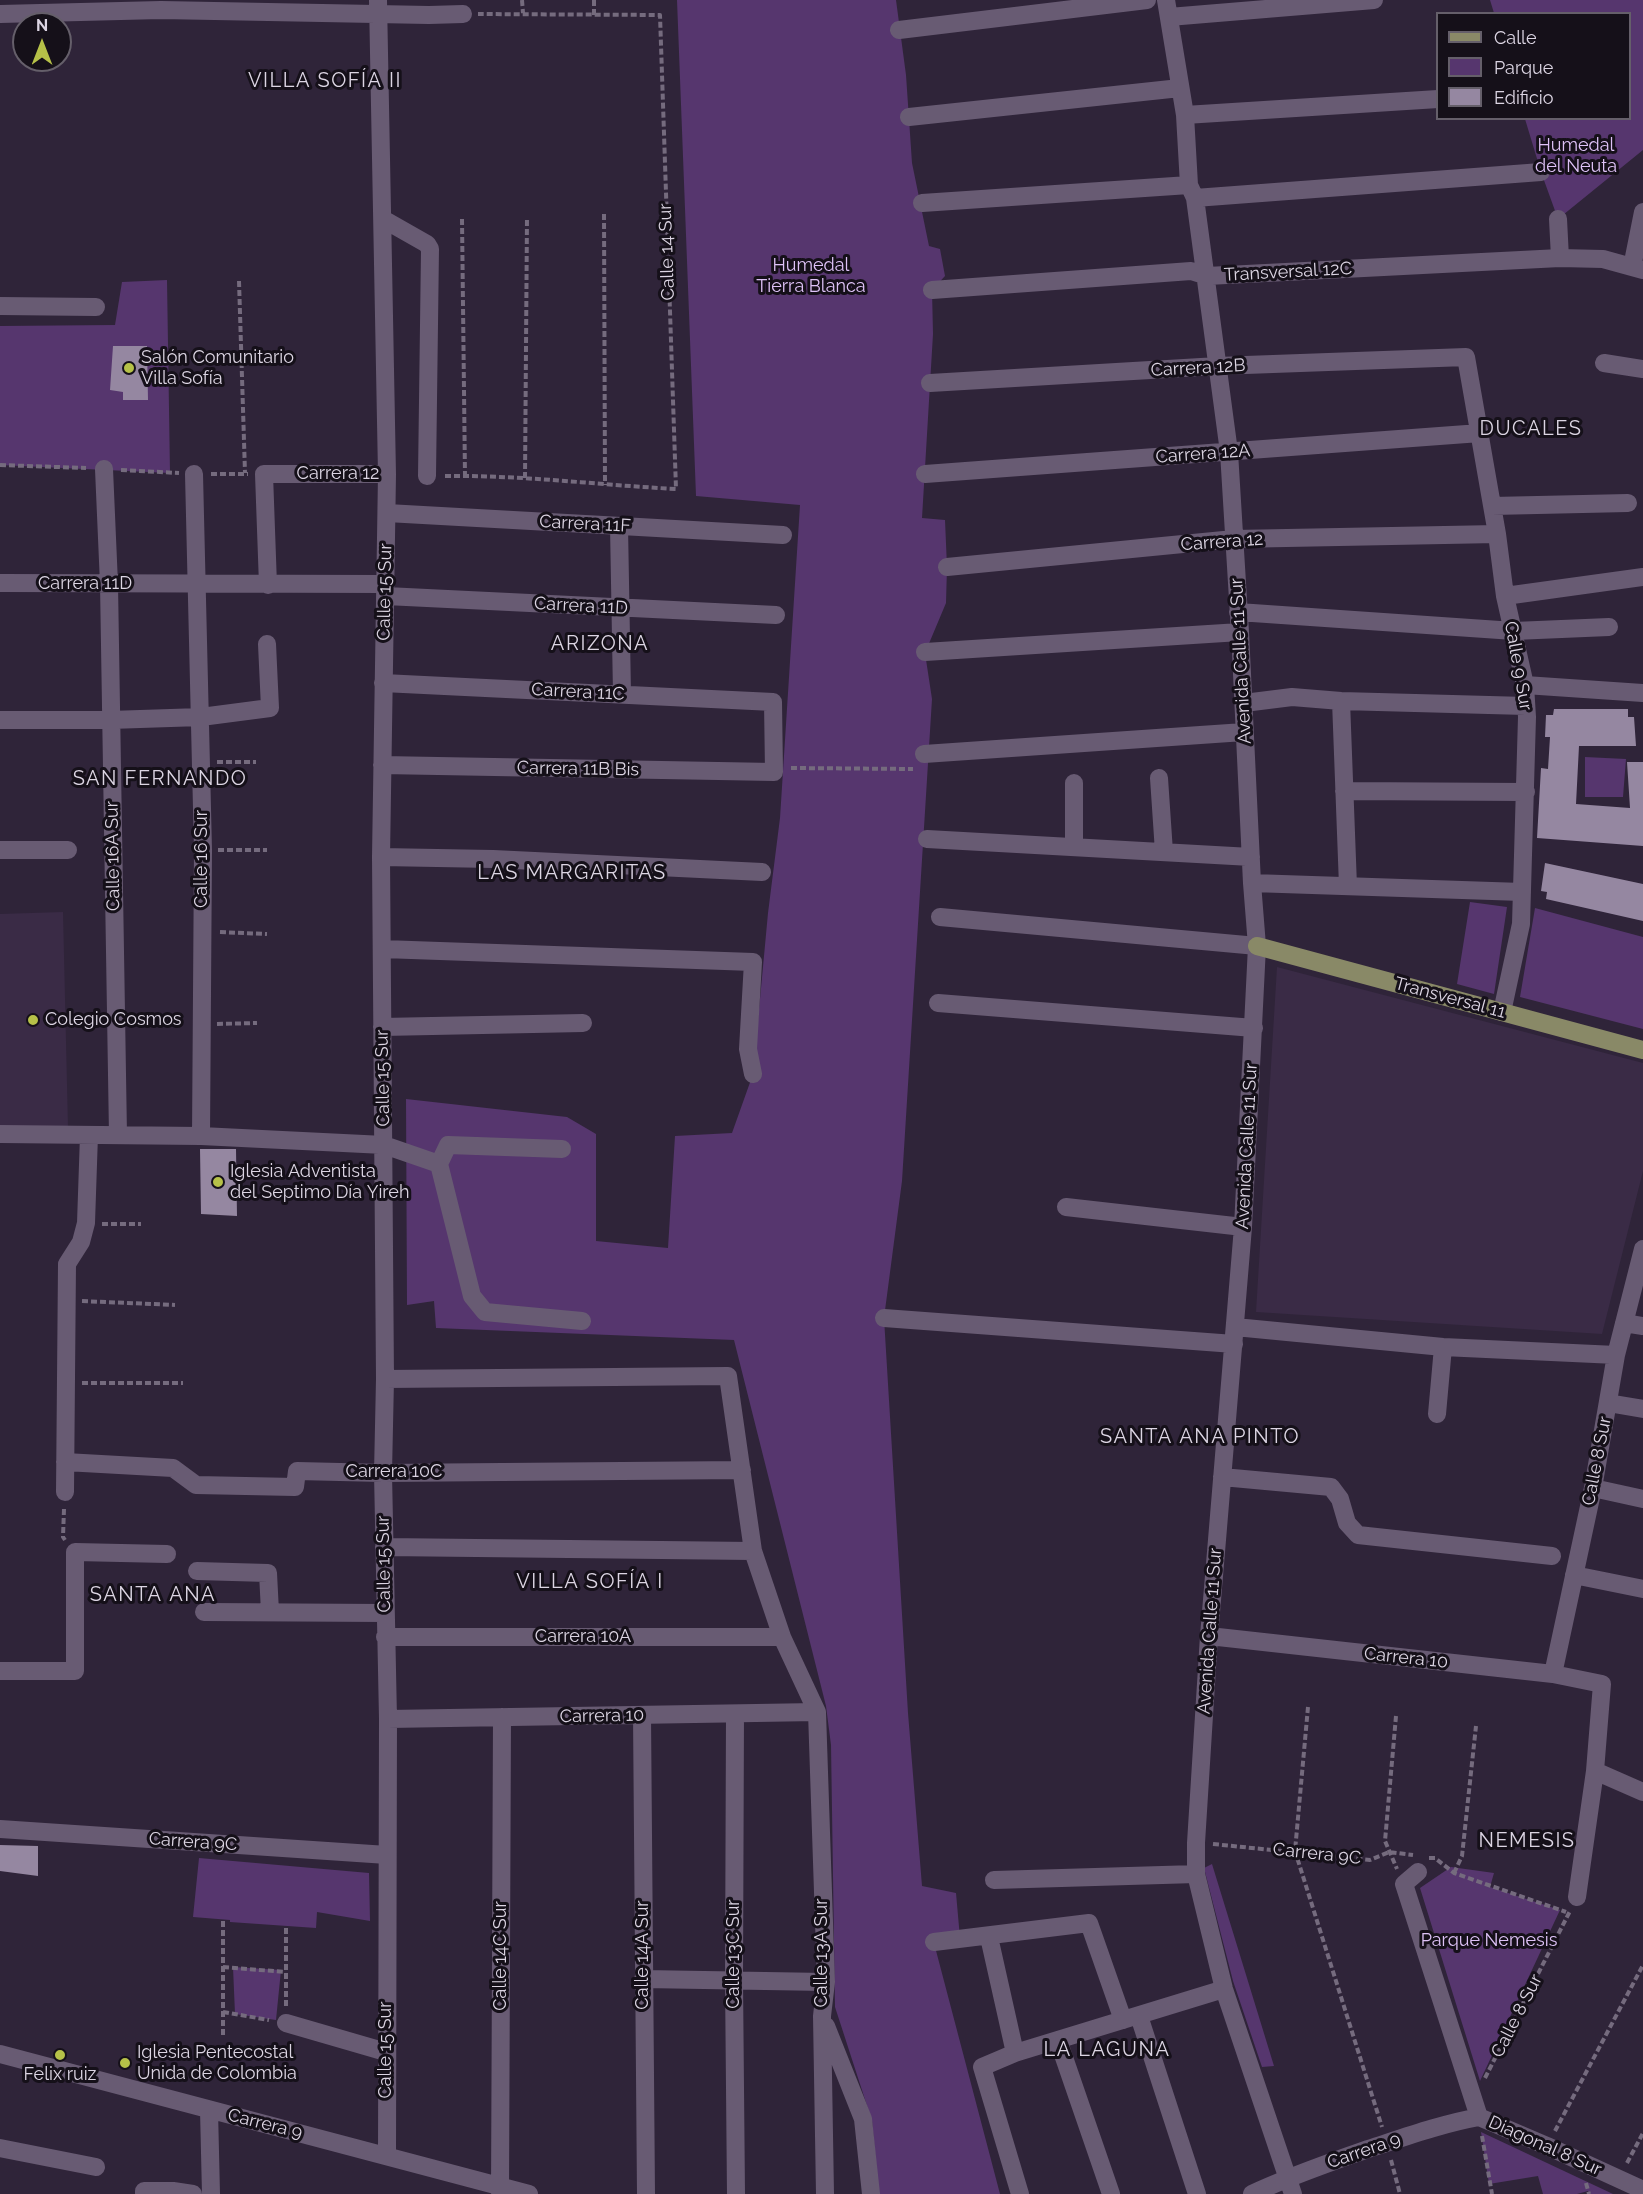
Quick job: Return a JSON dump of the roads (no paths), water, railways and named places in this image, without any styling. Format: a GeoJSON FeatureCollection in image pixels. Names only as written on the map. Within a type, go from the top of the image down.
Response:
{"type":"FeatureCollection","features":[{"type":"Feature","properties":{"kind":"main road","name":"Transversal 11"},"geometry":{"type":"LineString","coordinates":[[1257,946],[1643,1050]]}},
{"type":"Feature","properties":{"kind":"street"},"geometry":{"type":"LineString","coordinates":[[899,30],[1147,0]]}},
{"type":"Feature","properties":{"kind":"street"},"geometry":{"type":"LineString","coordinates":[[1168,8],[1374,0]]}},
{"type":"Feature","properties":{"kind":"street"},"geometry":{"type":"LineString","coordinates":[[0,14],[379,6],[428,8],[463,14]]}},
{"type":"Feature","properties":{"kind":"street","name":"Calle 15 Sur"},"geometry":{"type":"LineString","coordinates":[[379,6],[387,474],[381,857],[385,1379],[383,1473],[388,1719],[387,2156]]}},
{"type":"Feature","properties":{"kind":"street","name":"Avenida Calle 11 Sur"},"geometry":{"type":"LineString","coordinates":[[1168,8],[1185,115],[1192,191],[1207,276],[1228,452],[1257,946],[1243,1227],[1209,1636],[1196,1874],[1224,1989],[1290,2186]]}},
{"type":"Feature","properties":{"kind":"street"},"geometry":{"type":"LineString","coordinates":[[909,117],[1180,88]]}},
{"type":"Feature","properties":{"kind":"street"},"geometry":{"type":"LineString","coordinates":[[1185,115],[1436,99]]}},
{"type":"Feature","properties":{"kind":"street"},"geometry":{"type":"LineString","coordinates":[[922,203],[1541,172]]}},
{"type":"Feature","properties":{"kind":"street"},"geometry":{"type":"LineString","coordinates":[[1638,269],[1643,212]]}},
{"type":"Feature","properties":{"kind":"street"},"geometry":{"type":"LineString","coordinates":[[382,219],[427,244],[430,249],[427,476]]}},
{"type":"Feature","properties":{"kind":"street"},"geometry":{"type":"LineString","coordinates":[[1558,219],[1560,258]]}},
{"type":"Feature","properties":{"kind":"street","name":"Transversal 12C"},"geometry":{"type":"LineString","coordinates":[[932,290],[1191,271],[1207,276],[1560,258],[1603,259],[1638,269]]}},
{"type":"Feature","properties":{"kind":"street"},"geometry":{"type":"LineString","coordinates":[[0,306],[96,307]]}},
{"type":"Feature","properties":{"kind":"street","name":"Carrera 12B"},"geometry":{"type":"LineString","coordinates":[[930,383],[1218,366],[1466,357]]}},
{"type":"Feature","properties":{"kind":"street","name":"Calle 9 Sur"},"geometry":{"type":"LineString","coordinates":[[1466,357],[1497,534],[1505,596],[1525,685],[1526,792],[1531,854],[1522,892],[1521,924],[1502,1012]]}},
{"type":"Feature","properties":{"kind":"street"},"geometry":{"type":"LineString","coordinates":[[1604,363],[1643,369]]}},
{"type":"Feature","properties":{"kind":"street","name":"Carrera 12A"},"geometry":{"type":"LineString","coordinates":[[925,474],[1480,433]]}},
{"type":"Feature","properties":{"kind":"street","name":"Calle 16A Sur"},"geometry":{"type":"LineString","coordinates":[[104,469],[109,584],[118,1135]]}},
{"type":"Feature","properties":{"kind":"street","name":"Calle 16 Sur"},"geometry":{"type":"LineString","coordinates":[[194,474],[203,850],[201,1136]]}},
{"type":"Feature","properties":{"kind":"street","name":"Carrera 12"},"geometry":{"type":"LineString","coordinates":[[268,585],[264,474],[387,474]]}},
{"type":"Feature","properties":{"kind":"street"},"geometry":{"type":"LineString","coordinates":[[1492,506],[1628,503]]}},
{"type":"Feature","properties":{"kind":"street","name":"Carrera 11F"},"geometry":{"type":"LineString","coordinates":[[387,513],[783,535]]}},
{"type":"Feature","properties":{"kind":"street"},"geometry":{"type":"LineString","coordinates":[[619,526],[622,694]]}},
{"type":"Feature","properties":{"kind":"street","name":"Carrera 12"},"geometry":{"type":"LineString","coordinates":[[947,567],[1234,539],[1497,534]]}},
{"type":"Feature","properties":{"kind":"street"},"geometry":{"type":"LineString","coordinates":[[1505,596],[1643,577]]}},
{"type":"Feature","properties":{"kind":"street","name":"Carrera 11D"},"geometry":{"type":"LineString","coordinates":[[0,584],[268,585],[385,590],[621,608],[776,615]]}},
{"type":"Feature","properties":{"kind":"street"},"geometry":{"type":"LineString","coordinates":[[1238,612],[1514,631],[1609,627]]}},
{"type":"Feature","properties":{"kind":"street"},"geometry":{"type":"LineString","coordinates":[[925,652],[1240,632]]}},
{"type":"Feature","properties":{"kind":"street"},"geometry":{"type":"LineString","coordinates":[[0,720],[201,717],[270,708],[267,644]]}},
{"type":"Feature","properties":{"kind":"street","name":"Carrera 11C"},"geometry":{"type":"LineString","coordinates":[[383,683],[773,702],[778,770]]}},
{"type":"Feature","properties":{"kind":"street"},"geometry":{"type":"LineString","coordinates":[[1525,685],[1643,693]]}},
{"type":"Feature","properties":{"kind":"street"},"geometry":{"type":"LineString","coordinates":[[1244,703],[1292,697],[1341,701],[1526,706]]}},
{"type":"Feature","properties":{"kind":"street"},"geometry":{"type":"LineString","coordinates":[[1341,701],[1347,886]]}},
{"type":"Feature","properties":{"kind":"street"},"geometry":{"type":"LineString","coordinates":[[919,761],[1244,732]]}},
{"type":"Feature","properties":{"kind":"street","name":"Carrera 11B Bis"},"geometry":{"type":"LineString","coordinates":[[382,765],[778,770]]}},
{"type":"Feature","properties":{"kind":"street"},"geometry":{"type":"LineString","coordinates":[[1160,778],[1164,852]]}},
{"type":"Feature","properties":{"kind":"street"},"geometry":{"type":"LineString","coordinates":[[1074,783],[1074,847]]}},
{"type":"Feature","properties":{"kind":"street"},"geometry":{"type":"LineString","coordinates":[[1344,791],[1526,792]]}},
{"type":"Feature","properties":{"kind":"street"},"geometry":{"type":"LineString","coordinates":[[927,839],[1251,857]]}},
{"type":"Feature","properties":{"kind":"street"},"geometry":{"type":"LineString","coordinates":[[0,850],[68,850]]}},
{"type":"Feature","properties":{"kind":"street"},"geometry":{"type":"LineString","coordinates":[[381,857],[493,859],[762,872]]}},
{"type":"Feature","properties":{"kind":"street"},"geometry":{"type":"LineString","coordinates":[[1252,883],[1522,892]]}},
{"type":"Feature","properties":{"kind":"street"},"geometry":{"type":"LineString","coordinates":[[940,917],[1257,946]]}},
{"type":"Feature","properties":{"kind":"street"},"geometry":{"type":"LineString","coordinates":[[382,949],[753,962],[748,1049],[753,1074]]}},
{"type":"Feature","properties":{"kind":"street"},"geometry":{"type":"LineString","coordinates":[[938,1004],[1254,1028]]}},
{"type":"Feature","properties":{"kind":"street"},"geometry":{"type":"LineString","coordinates":[[382,1027],[584,1023]]}},
{"type":"Feature","properties":{"kind":"street"},"geometry":{"type":"LineString","coordinates":[[0,1134],[201,1136],[384,1145],[439,1164]]}},
{"type":"Feature","properties":{"kind":"street"},"geometry":{"type":"LineString","coordinates":[[64,1492],[67,1264],[81,1242],[86,1223],[89,1135]]}},
{"type":"Feature","properties":{"kind":"street"},"geometry":{"type":"LineString","coordinates":[[562,1149],[448,1144],[439,1164],[472,1296],[485,1312],[582,1321]]}},
{"type":"Feature","properties":{"kind":"street"},"geometry":{"type":"LineString","coordinates":[[1066,1207],[1243,1227]]}},
{"type":"Feature","properties":{"kind":"street","name":"Calle 8 Sur"},"geometry":{"type":"LineString","coordinates":[[1553,1674],[1593,1488],[1616,1355],[1643,1249]]}},
{"type":"Feature","properties":{"kind":"street"},"geometry":{"type":"LineString","coordinates":[[884,1318],[1616,1355]]}},
{"type":"Feature","properties":{"kind":"street"},"geometry":{"type":"LineString","coordinates":[[1624,1323],[1643,1326]]}},
{"type":"Feature","properties":{"kind":"street"},"geometry":{"type":"LineString","coordinates":[[1437,1414],[1443,1347]]}},
{"type":"Feature","properties":{"kind":"street"},"geometry":{"type":"LineString","coordinates":[[385,1379],[728,1376],[753,1551],[782,1637],[817,1712]]}},
{"type":"Feature","properties":{"kind":"street"},"geometry":{"type":"LineString","coordinates":[[1608,1403],[1643,1409]]}},
{"type":"Feature","properties":{"kind":"street","name":"Carrera 10C"},"geometry":{"type":"LineString","coordinates":[[65,1462],[172,1468],[196,1485],[295,1487],[297,1472],[742,1470]]}},
{"type":"Feature","properties":{"kind":"street"},"geometry":{"type":"LineString","coordinates":[[1222,1477],[1332,1487],[1340,1499],[1347,1523],[1358,1535],[1552,1556]]}},
{"type":"Feature","properties":{"kind":"street"},"geometry":{"type":"LineString","coordinates":[[1593,1488],[1643,1498]]}},
{"type":"Feature","properties":{"kind":"street"},"geometry":{"type":"LineString","coordinates":[[384,1546],[753,1551]]}},
{"type":"Feature","properties":{"kind":"street"},"geometry":{"type":"LineString","coordinates":[[0,1671],[75,1671],[75,1552],[168,1554]]}},
{"type":"Feature","properties":{"kind":"street"},"geometry":{"type":"LineString","coordinates":[[197,1571],[268,1572],[270,1612]]}},
{"type":"Feature","properties":{"kind":"street"},"geometry":{"type":"LineString","coordinates":[[1574,1575],[1643,1588]]}},
{"type":"Feature","properties":{"kind":"street"},"geometry":{"type":"LineString","coordinates":[[204,1612],[259,1614],[270,1612],[385,1612]]}},
{"type":"Feature","properties":{"kind":"street","name":"Carrera 10"},"geometry":{"type":"LineString","coordinates":[[1209,1636],[1553,1674],[1602,1684],[1594,1771]]}},
{"type":"Feature","properties":{"kind":"street","name":"Carrera 10A"},"geometry":{"type":"LineString","coordinates":[[385,1637],[782,1637]]}},
{"type":"Feature","properties":{"kind":"street","name":"Carrera 10"},"geometry":{"type":"LineString","coordinates":[[388,1719],[817,1712]]}},
{"type":"Feature","properties":{"kind":"street","name":"Calle 13A Sur"},"geometry":{"type":"LineString","coordinates":[[817,1712],[826,1982],[822,2016],[825,2194]]}},
{"type":"Feature","properties":{"kind":"street","name":"Calle 13C Sur"},"geometry":{"type":"LineString","coordinates":[[735,1714],[736,2194]]}},
{"type":"Feature","properties":{"kind":"street","name":"Calle 14A Sur"},"geometry":{"type":"LineString","coordinates":[[642,1715],[646,2194]]}},
{"type":"Feature","properties":{"kind":"street","name":"Calle 14C Sur"},"geometry":{"type":"LineString","coordinates":[[500,2190],[502,1717]]}},
{"type":"Feature","properties":{"kind":"street"},"geometry":{"type":"LineString","coordinates":[[1573,1905],[1594,1771],[1643,1792]]}},
{"type":"Feature","properties":{"kind":"street","name":"Carrera 9C"},"geometry":{"type":"LineString","coordinates":[[0,1829],[387,1855]]}},
{"type":"Feature","properties":{"kind":"street"},"geometry":{"type":"LineString","coordinates":[[1418,1872],[1404,1884],[1476,2109]]}},
{"type":"Feature","properties":{"kind":"street"},"geometry":{"type":"LineString","coordinates":[[994,1880],[1196,1874]]}},
{"type":"Feature","properties":{"kind":"street"},"geometry":{"type":"LineString","coordinates":[[934,1942],[1089,1923],[1131,2018],[1197,2194]]}},
{"type":"Feature","properties":{"kind":"street"},"geometry":{"type":"LineString","coordinates":[[989,1937],[1015,2053]]}},
{"type":"Feature","properties":{"kind":"street"},"geometry":{"type":"LineString","coordinates":[[643,1980],[826,1982]]}},
{"type":"Feature","properties":{"kind":"street"},"geometry":{"type":"LineString","coordinates":[[1020,2194],[982,2067],[1015,2053],[1224,1989]]}},
{"type":"Feature","properties":{"kind":"street"},"geometry":{"type":"LineString","coordinates":[[822,2016],[863,2119],[871,2194]]}},
{"type":"Feature","properties":{"kind":"street"},"geometry":{"type":"LineString","coordinates":[[286,2023],[386,2052]]}},
{"type":"Feature","properties":{"kind":"street"},"geometry":{"type":"LineString","coordinates":[[1058,2040],[1111,2194]]}},
{"type":"Feature","properties":{"kind":"street","name":"Carrera 9"},"geometry":{"type":"LineString","coordinates":[[0,2054],[387,2156],[500,2190],[529,2194]]}},
{"type":"Feature","properties":{"kind":"street","name":"Carrera 9"},"geometry":{"type":"LineString","coordinates":[[1252,2194],[1290,2186],[1387,2143],[1451,2122],[1476,2109]]}},
{"type":"Feature","properties":{"kind":"street","name":"Diagonal 8 Sur"},"geometry":{"type":"LineString","coordinates":[[1476,2109],[1547,2146],[1643,2190]]}},
{"type":"Feature","properties":{"kind":"street"},"geometry":{"type":"LineString","coordinates":[[209,2110],[209,2194]]}},
{"type":"Feature","properties":{"kind":"street"},"geometry":{"type":"LineString","coordinates":[[0,2148],[96,2167]]}},
{"type":"Feature","properties":{"kind":"street"},"geometry":{"type":"LineString","coordinates":[[144,2194],[144,2191],[194,2194]]}},
{"type":"Feature","properties":{"kind":"place","name":"Salón Comunitario Villa Sofía"},"geometry":{"type":"Point","coordinates":[129,368]}},
{"type":"Feature","properties":{"kind":"place","name":"Colegio Cosmos"},"geometry":{"type":"Point","coordinates":[33,1020]}},
{"type":"Feature","properties":{"kind":"place","name":"Iglesia Adventista del Septimo Día Yireh"},"geometry":{"type":"Point","coordinates":[218,1182]}},
{"type":"Feature","properties":{"kind":"place","name":"Felix ruiz"},"geometry":{"type":"Point","coordinates":[60,2055]}},
{"type":"Feature","properties":{"kind":"place","name":"Iglesia Pentecostal Unida de Colombia"},"geometry":{"type":"Point","coordinates":[125,2063]}},
{"type":"Feature","properties":{"kind":"district","name":"VILLA SOFÍA II"},"geometry":{"type":"Point","coordinates":[325,81]}},
{"type":"Feature","properties":{"kind":"district","name":"DUCALES"},"geometry":{"type":"Point","coordinates":[1531,429]}},
{"type":"Feature","properties":{"kind":"district","name":"ARIZONA"},"geometry":{"type":"Point","coordinates":[600,644]}},
{"type":"Feature","properties":{"kind":"district","name":"SAN FERNANDO"},"geometry":{"type":"Point","coordinates":[160,779]}},
{"type":"Feature","properties":{"kind":"district","name":"LAS MARGARITAS"},"geometry":{"type":"Point","coordinates":[572,873]}},
{"type":"Feature","properties":{"kind":"district","name":"SANTA ANA PINTO"},"geometry":{"type":"Point","coordinates":[1200,1437]}},
{"type":"Feature","properties":{"kind":"district","name":"VILLA SOFÍA I"},"geometry":{"type":"Point","coordinates":[590,1582]}},
{"type":"Feature","properties":{"kind":"district","name":"SANTA ANA"},"geometry":{"type":"Point","coordinates":[153,1595]}},
{"type":"Feature","properties":{"kind":"district","name":"NEMESIS"},"geometry":{"type":"Point","coordinates":[1527,1841]}},
{"type":"Feature","properties":{"kind":"district","name":"LA LAGUNA"},"geometry":{"type":"Point","coordinates":[1107,2050]}},
{"type":"Feature","properties":{"kind":"park label","name":"Humedal del Neuta"},"geometry":{"type":"Point","coordinates":[1576,156]}},
{"type":"Feature","properties":{"kind":"park label","name":"Humedal Tierra Blanca"},"geometry":{"type":"Point","coordinates":[811,276]}},
{"type":"Feature","properties":{"kind":"park label","name":"Parque Nemesis"},"geometry":{"type":"Point","coordinates":[1489,1941]}}]}
